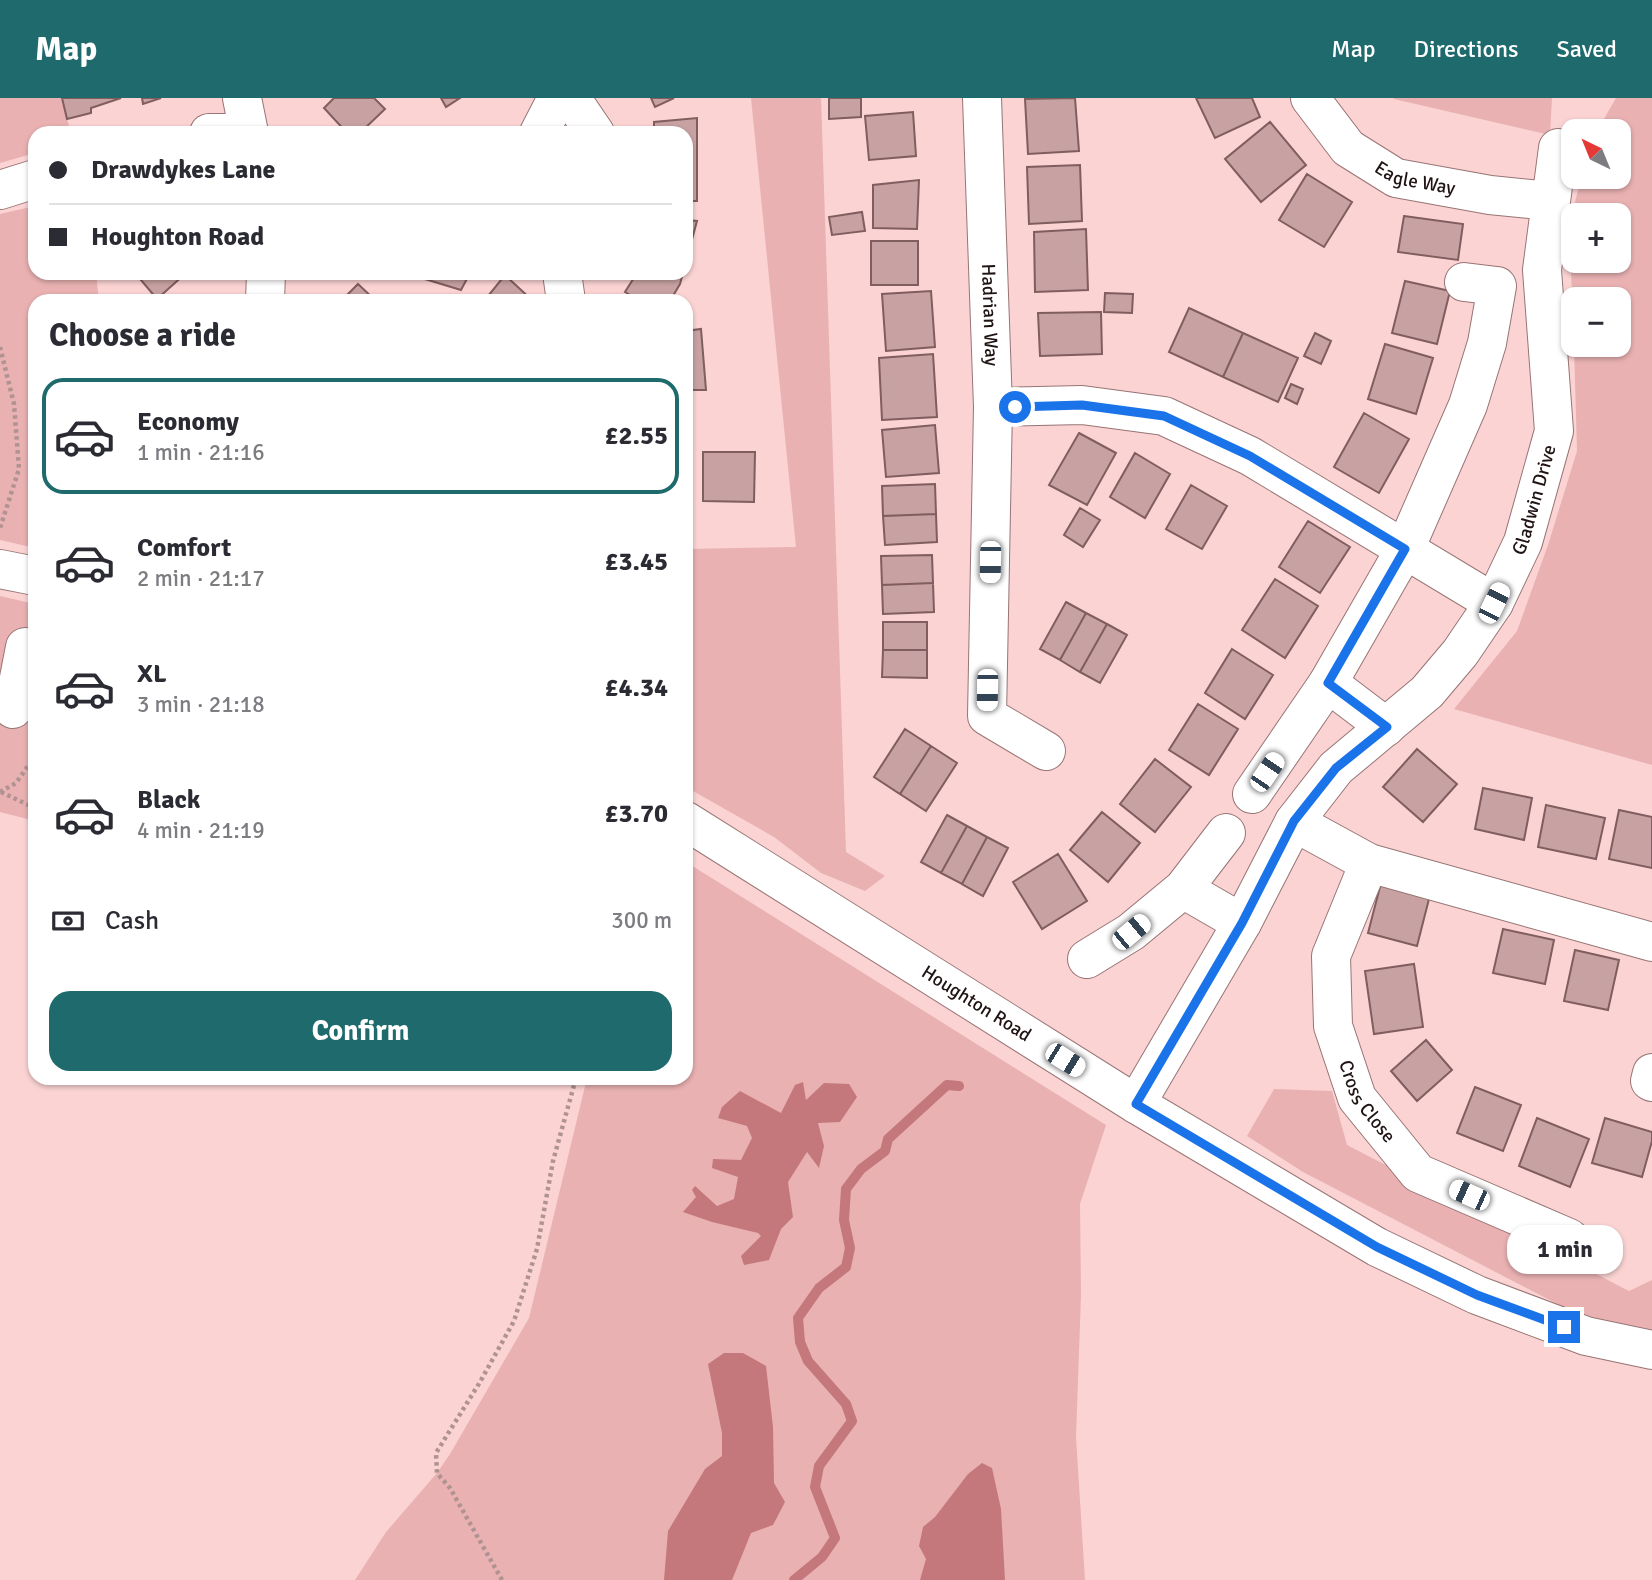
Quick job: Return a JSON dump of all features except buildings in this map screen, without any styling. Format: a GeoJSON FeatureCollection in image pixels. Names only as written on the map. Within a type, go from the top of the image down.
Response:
{"type":"FeatureCollection","features":[{"type":"Feature","properties":{"kind":"street"},"geometry":{"type":"LineString","coordinates":[[242,98],[248,126]]}},
{"type":"Feature","properties":{"kind":"street"},"geometry":{"type":"LineString","coordinates":[[543,126],[557,98]]}},
{"type":"Feature","properties":{"kind":"street"},"geometry":{"type":"LineString","coordinates":[[571,98],[590,126]]}},
{"type":"Feature","properties":{"kind":"street","name":"Hadrian Way"},"geometry":{"type":"LineString","coordinates":[[982,98],[993,407],[987,716],[1046,751]]}},
{"type":"Feature","properties":{"kind":"street","name":"Eagle Way"},"geometry":{"type":"LineString","coordinates":[[1310,98],[1348,148],[1396,178],[1490,195],[1550,201]]}},
{"type":"Feature","properties":{"kind":"street","name":"Gladwin Drive"},"geometry":{"type":"LineString","coordinates":[[1136,1104],[1242,923],[1294,821],[1336,768],[1427,692],[1460,653],[1494,603],[1523,542],[1554,431],[1542,270],[1558,148]]}},
{"type":"Feature","properties":{"kind":"street"},"geometry":{"type":"LineString","coordinates":[[0,190],[28,181]]}},
{"type":"Feature","properties":{"kind":"street"},"geometry":{"type":"LineString","coordinates":[[1252,794],[1328,683],[1405,549],[1468,405],[1488,343],[1497,286],[1464,282]]}},
{"type":"Feature","properties":{"kind":"street"},"geometry":{"type":"LineString","coordinates":[[993,407],[1082,405],[1164,416],[1250,456],[1494,603]]}},
{"type":"Feature","properties":{"kind":"street"},"geometry":{"type":"LineString","coordinates":[[0,569],[28,575]]}},
{"type":"Feature","properties":{"kind":"street"},"geometry":{"type":"LineString","coordinates":[[13,709],[24,647],[28,648]]}},
{"type":"Feature","properties":{"kind":"street"},"geometry":{"type":"LineString","coordinates":[[1328,683],[1387,727]]}},
{"type":"Feature","properties":{"kind":"street"},"geometry":{"type":"LineString","coordinates":[[1294,821],[1369,863],[1652,942]]}},
{"type":"Feature","properties":{"kind":"street","name":"Houghton Road"},"geometry":{"type":"LineString","coordinates":[[693,825],[1136,1104],[1377,1247],[1465,1289],[1586,1335],[1652,1350]]}},
{"type":"Feature","properties":{"kind":"street"},"geometry":{"type":"LineString","coordinates":[[1087,959],[1131,932],[1183,889],[1226,833]]}},
{"type":"Feature","properties":{"kind":"street","name":"Cross Close"},"geometry":{"type":"LineString","coordinates":[[1369,863],[1331,957],[1333,1026],[1357,1098],[1418,1173],[1569,1238]]}},
{"type":"Feature","properties":{"kind":"street"},"geometry":{"type":"LineString","coordinates":[[1183,889],[1242,923]]}},
{"type":"Feature","properties":{"kind":"street"},"geometry":{"type":"LineString","coordinates":[[1652,1073],[1652,1082]]}},
{"type":"Feature","properties":{"kind":"path"},"geometry":{"type":"LineString","coordinates":[[0,347],[14,404],[19,469],[0,528]]}},
{"type":"Feature","properties":{"kind":"path"},"geometry":{"type":"LineString","coordinates":[[0,792],[16,783],[28,766]]}},
{"type":"Feature","properties":{"kind":"path"},"geometry":{"type":"LineString","coordinates":[[0,792],[28,805]]}},
{"type":"Feature","properties":{"kind":"path"},"geometry":{"type":"LineString","coordinates":[[502,1580],[450,1488],[437,1473],[436,1453],[514,1321],[537,1249],[553,1161],[574,1085]]}},
{"type":"Feature","properties":{"kind":"shaded area"},"geometry":{"type":"Polygon","coordinates":[[[0,98],[61,98],[69,126],[28,126],[28,155],[0,163],[0,98]]]}},
{"type":"Feature","properties":{"kind":"shaded area"},"geometry":{"type":"Polygon","coordinates":[[[751,98],[821,98],[846,852],[885,876],[865,891],[821,873],[774,837],[693,791],[693,549],[796,547],[751,98]]]}},
{"type":"Feature","properties":{"kind":"shaded area"},"geometry":{"type":"Polygon","coordinates":[[[1552,98],[1550,135],[1394,99],[1552,98]]]}},
{"type":"Feature","properties":{"kind":"shaded area"},"geometry":{"type":"Polygon","coordinates":[[[1616,98],[1652,98],[1652,765],[1454,709],[1517,631],[1548,545],[1577,451],[1574,357],[1631,357],[1631,287],[1572,287],[1571,273],[1631,273],[1631,203],[1575,203],[1578,189],[1631,189],[1631,119],[1604,119],[1616,98]]]}},
{"type":"Feature","properties":{"kind":"shaded area"},"geometry":{"type":"Polygon","coordinates":[[[28,208],[28,280],[97,280],[98,294],[28,294],[28,546],[0,540],[0,214],[28,208]]]}},
{"type":"Feature","properties":{"kind":"shaded area"},"geometry":{"type":"Polygon","coordinates":[[[0,596],[28,602],[28,819],[0,812],[0,596]]]}},
{"type":"Feature","properties":{"kind":"shaded area"},"geometry":{"type":"Polygon","coordinates":[[[693,866],[1106,1125],[1080,1204],[1081,1295],[1076,1437],[1085,1580],[355,1580],[386,1532],[450,1454],[529,1318],[585,1085],[693,1085],[693,866]]]}},
{"type":"Feature","properties":{"kind":"shaded area"},"geometry":{"type":"Polygon","coordinates":[[[803,1082],[806,1100],[824,1083],[849,1084],[857,1097],[840,1122],[818,1123],[824,1146],[819,1168],[807,1152],[788,1182],[793,1217],[781,1229],[769,1260],[744,1265],[741,1256],[761,1236],[758,1233],[683,1212],[696,1197],[692,1190],[695,1186],[717,1206],[734,1199],[738,1177],[712,1168],[713,1159],[741,1160],[752,1138],[747,1126],[718,1118],[722,1107],[740,1091],[781,1113],[795,1085],[803,1082]]]}},
{"type":"Feature","properties":{"kind":"shaded area"},"geometry":{"type":"Polygon","coordinates":[[[1274,1089],[1332,1091],[1347,1145],[1629,1291],[1652,1280],[1652,1337],[1563,1307],[1303,1172],[1247,1136],[1274,1089]]]}},
{"type":"Feature","properties":{"kind":"shaded area"},"geometry":{"type":"Polygon","coordinates":[[[724,1353],[743,1353],[766,1366],[773,1427],[774,1483],[785,1502],[773,1525],[751,1533],[732,1580],[664,1580],[668,1531],[705,1469],[722,1456],[722,1433],[708,1364],[724,1353]]]}},
{"type":"Feature","properties":{"kind":"shaded area"},"geometry":{"type":"Polygon","coordinates":[[[982,1463],[992,1468],[1001,1509],[1005,1580],[920,1580],[926,1559],[919,1546],[923,1527],[935,1517],[968,1474],[982,1463]]]}},
{"type":"Feature","properties":{"kind":"waterway"},"geometry":{"type":"LineString","coordinates":[[794,1580],[822,1557],[835,1538],[815,1487],[819,1466],[852,1421],[846,1404],[808,1361],[800,1342],[798,1318],[819,1288],[846,1267],[850,1248],[844,1220],[846,1189],[861,1169],[885,1151],[888,1139],[947,1085],[959,1086]]}},
{"type":"Feature","properties":{"kind":"route"},"geometry":{"type":"LineString","coordinates":[[1015,407],[1082,405],[1164,416],[1250,456],[1405,549],[1328,683],[1387,727],[1336,768],[1294,821],[1242,923],[1136,1104],[1377,1247],[1477,1295],[1564,1327]]}}]}
